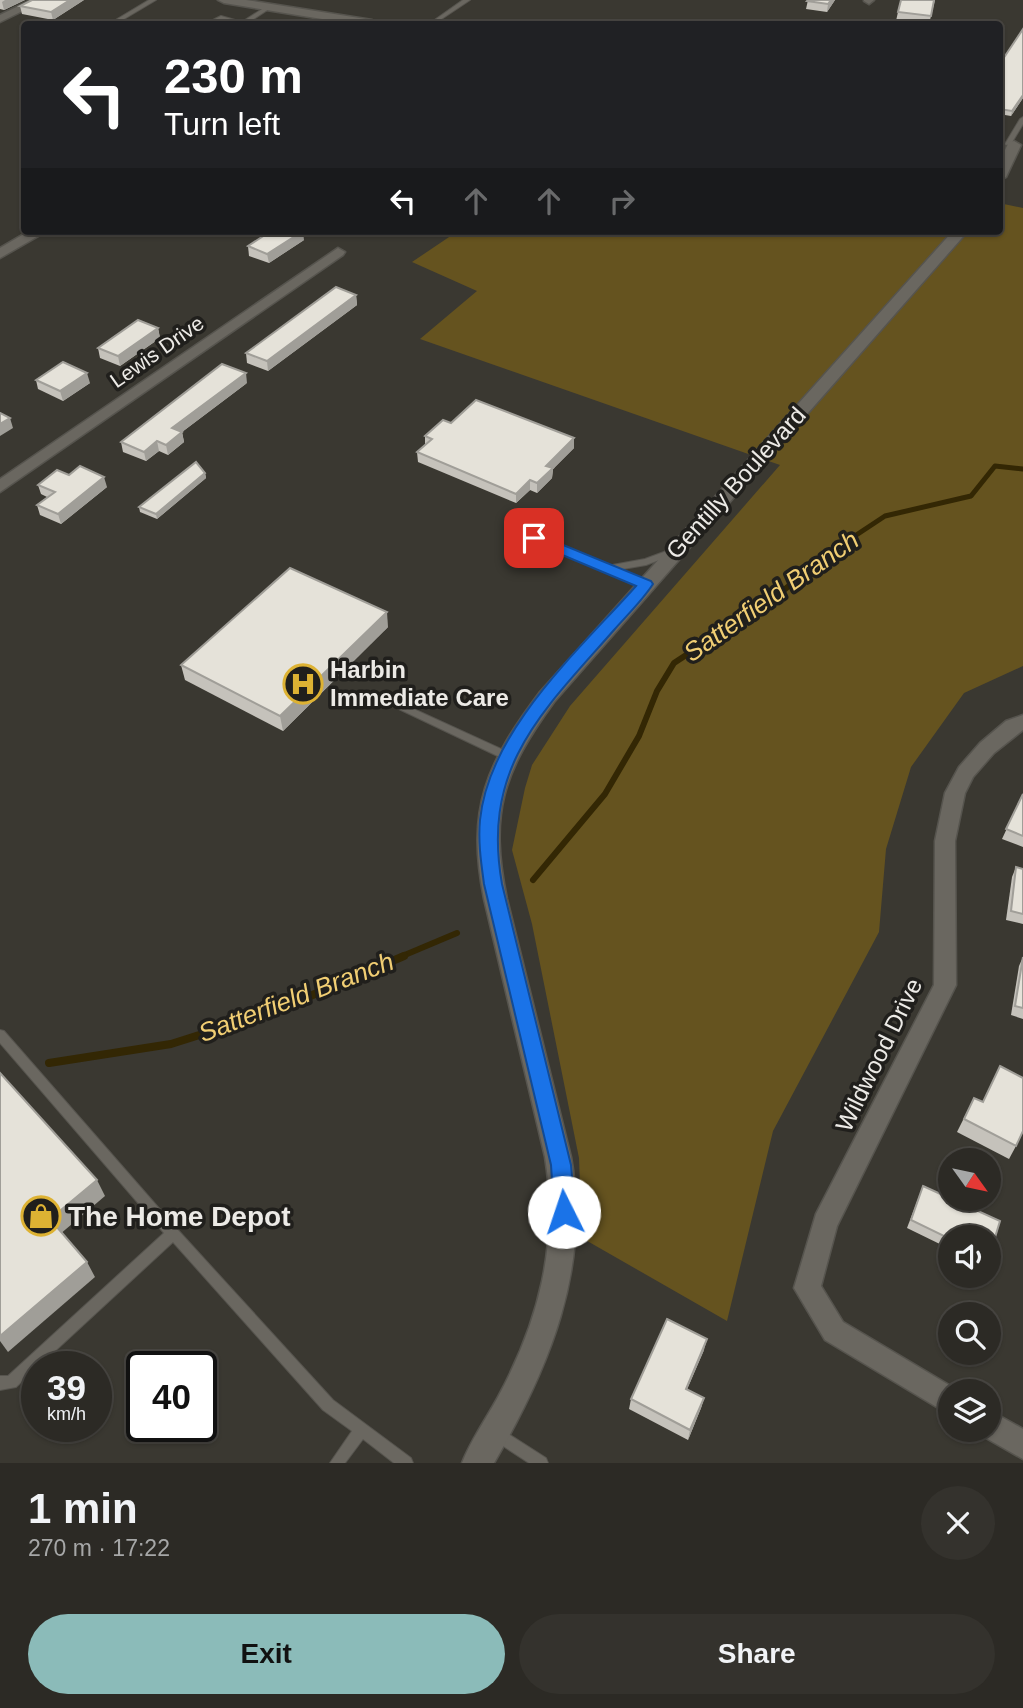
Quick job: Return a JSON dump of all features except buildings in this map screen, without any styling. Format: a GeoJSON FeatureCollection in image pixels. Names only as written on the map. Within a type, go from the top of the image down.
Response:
{"type":"FeatureCollection","features":[{"type":"Feature","properties":{"kind":"street"},"geometry":{"type":"LineString","coordinates":[[0,19],[40,0]]}},
{"type":"Feature","properties":{"kind":"street"},"geometry":{"type":"LineString","coordinates":[[224,0],[343,21]]}},
{"type":"Feature","properties":{"kind":"street"},"geometry":{"type":"LineString","coordinates":[[1003,167],[1011,145]]}},
{"type":"Feature","properties":{"kind":"street"},"geometry":{"type":"LineString","coordinates":[[1003,171],[1023,165]]}},
{"type":"Feature","properties":{"kind":"street"},"geometry":{"type":"LineString","coordinates":[[0,254],[33,235]]}},
{"type":"Feature","properties":{"kind":"street","name":"Gentilly Boulevard"},"geometry":{"type":"LineString","coordinates":[[477,1463],[518,1392],[548,1322],[565,1228],[561,1165],[500,915],[488,853],[492,798],[507,757],[547,697],[957,235]]}},
{"type":"Feature","properties":{"kind":"street","name":"Lewis Drive"},"geometry":{"type":"LineString","coordinates":[[0,487],[338,252]]}},
{"type":"Feature","properties":{"kind":"street","name":"Wildwood Drive"},"geometry":{"type":"LineString","coordinates":[[938,1394],[834,1331],[807,1289],[825,1223],[945,985],[945,841],[955,793],[966,772],[987,748],[1023,722]]}},
{"type":"Feature","properties":{"kind":"street"},"geometry":{"type":"LineString","coordinates":[[1001,1431],[1023,1445]]}},
{"type":"Feature","properties":{"kind":"lane"},"geometry":{"type":"LineString","coordinates":[[117,21],[153,0]]}},
{"type":"Feature","properties":{"kind":"lane"},"geometry":{"type":"LineString","coordinates":[[436,21],[467,0]]}},
{"type":"Feature","properties":{"kind":"lane"},"geometry":{"type":"LineString","coordinates":[[250,20],[269,7]]}},
{"type":"Feature","properties":{"kind":"lane"},"geometry":{"type":"LineString","coordinates":[[214,21],[221,18],[232,21]]}},
{"type":"Feature","properties":{"kind":"lane"},"geometry":{"type":"LineString","coordinates":[[1011,145],[1023,119]]}},
{"type":"Feature","properties":{"kind":"lane"},"geometry":{"type":"LineString","coordinates":[[534,538],[645,584]]}},
{"type":"Feature","properties":{"kind":"lane"},"geometry":{"type":"LineString","coordinates":[[606,568],[646,562],[676,551]]}},
{"type":"Feature","properties":{"kind":"lane"},"geometry":{"type":"LineString","coordinates":[[383,698],[507,757]]}},
{"type":"Feature","properties":{"kind":"lane"},"geometry":{"type":"LineString","coordinates":[[0,1035],[328,1405],[406,1463]]}},
{"type":"Feature","properties":{"kind":"lane"},"geometry":{"type":"LineString","coordinates":[[0,1383],[11,1382],[173,1233]]}},
{"type":"Feature","properties":{"kind":"lane"},"geometry":{"type":"LineString","coordinates":[[337,1463],[361,1430]]}},
{"type":"Feature","properties":{"kind":"lane"},"geometry":{"type":"LineString","coordinates":[[495,1433],[541,1463]]}},
{"type":"Feature","properties":{"kind":"shaded area"},"geometry":{"type":"Polygon","coordinates":[[[1003,204],[1023,208],[1023,666],[964,693],[911,767],[886,849],[879,932],[773,1131],[727,1321],[582,1238],[579,1158],[532,924],[512,850],[532,765],[570,706],[780,465],[420,339],[477,291],[412,262],[452,235],[1003,235],[1003,204]]]}},
{"type":"Feature","properties":{"kind":"waterway","name":"Satterfield Branch"},"geometry":{"type":"LineString","coordinates":[[820,559],[885,516],[971,496],[995,466],[1023,469]]}},
{"type":"Feature","properties":{"kind":"waterway","name":"Satterfield Branch"},"geometry":{"type":"LineString","coordinates":[[533,880],[605,794],[639,736],[657,691],[674,663],[779,594],[823,558]]}},
{"type":"Feature","properties":{"kind":"waterway","name":"Satterfield Branch"},"geometry":{"type":"LineString","coordinates":[[400,957],[457,933]]}},
{"type":"Feature","properties":{"kind":"waterway","name":"Satterfield Branch"},"geometry":{"type":"LineString","coordinates":[[49,1063],[171,1044],[275,1011],[404,956]]}},
{"type":"Feature","properties":{"kind":"place","name":"Harbin Immediate Care"},"geometry":{"type":"Point","coordinates":[303,684]}},
{"type":"Feature","properties":{"kind":"place","name":"The Home Depot"},"geometry":{"type":"Point","coordinates":[41,1216]}},
{"type":"Feature","properties":{"kind":"route"},"geometry":{"type":"LineString","coordinates":[[534,538],[645,584],[547,697],[519,736],[498,779],[488,818],[488,853],[493,884],[561,1165],[564,1212]]}}]}
